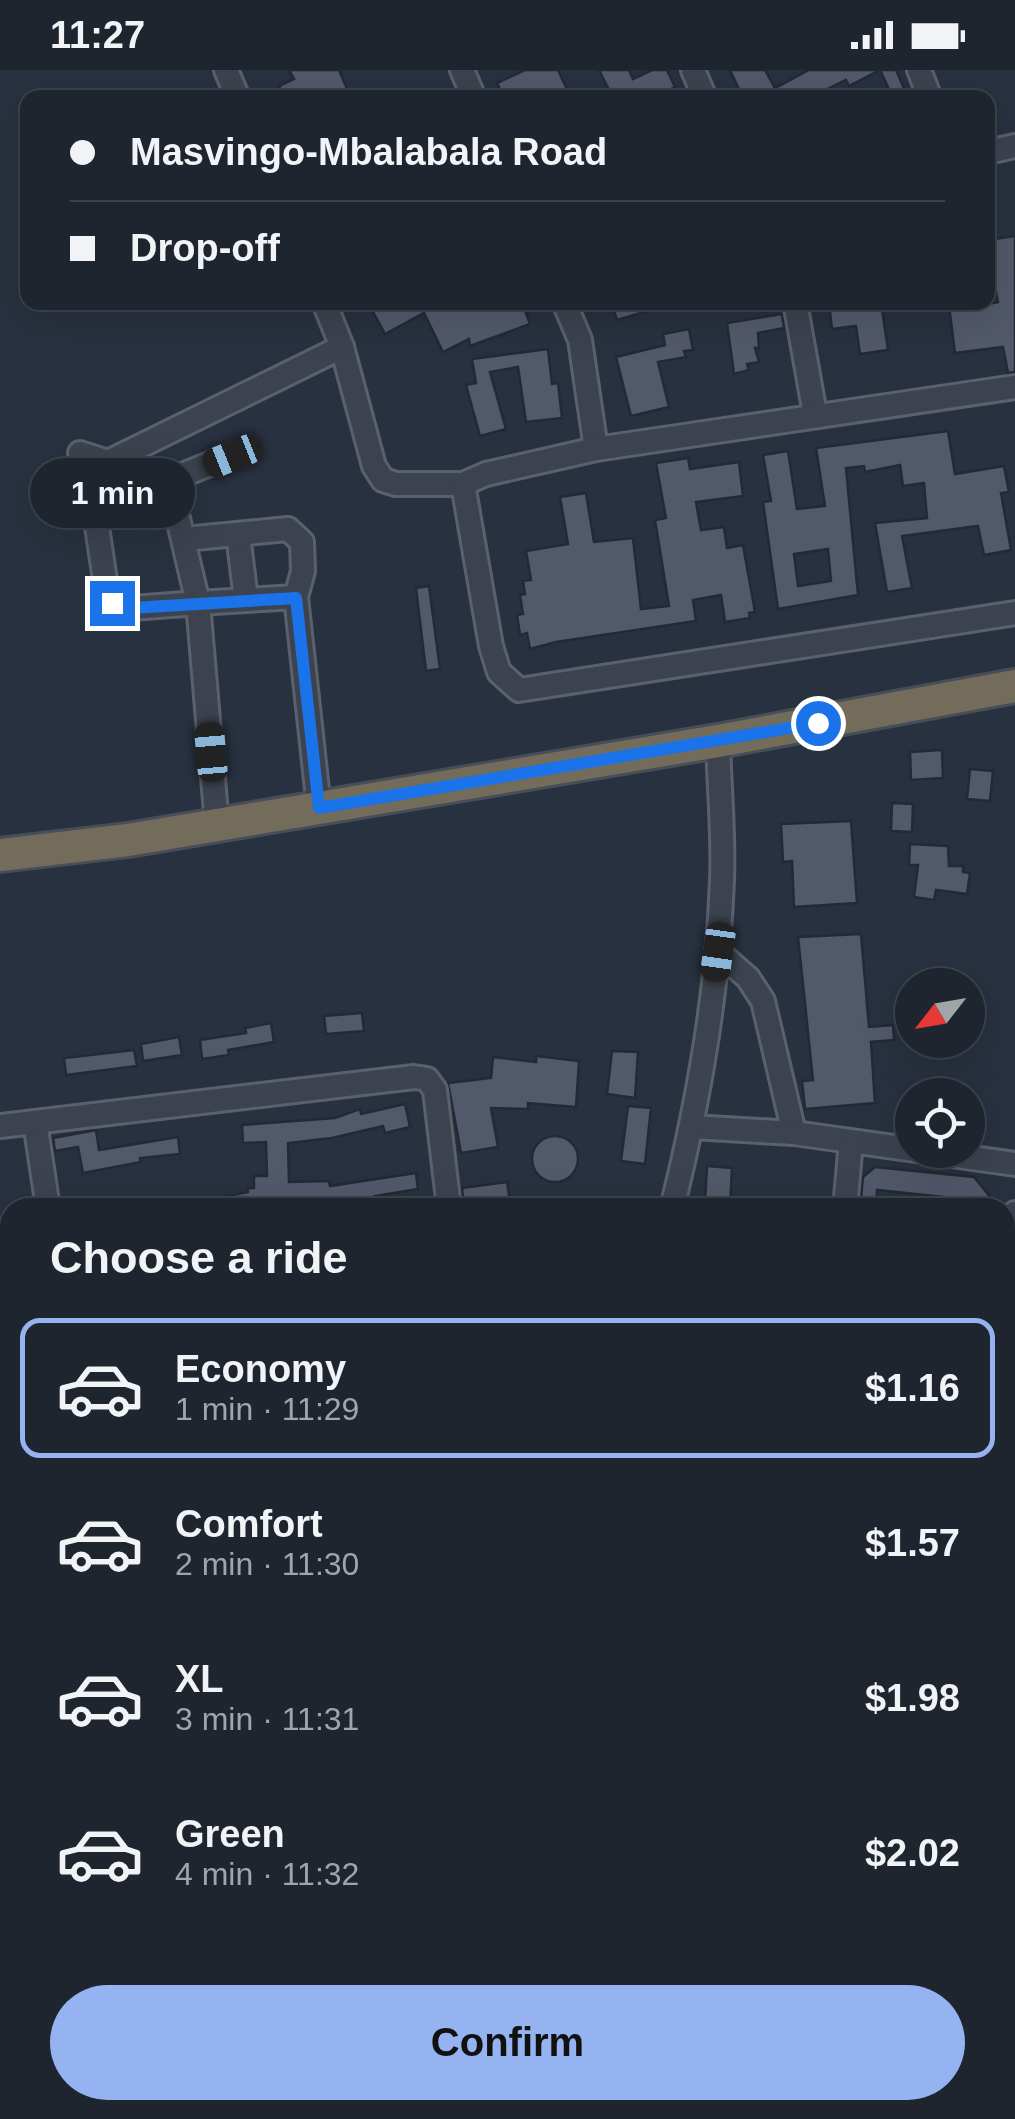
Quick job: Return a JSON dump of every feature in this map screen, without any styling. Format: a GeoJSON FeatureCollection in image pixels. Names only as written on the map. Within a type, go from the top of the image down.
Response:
{"type":"FeatureCollection","features":[{"type":"Feature","properties":{"kind":"highway"},"geometry":{"type":"LineString","coordinates":[[0,856],[217,826],[1015,686]]}},
{"type":"Feature","properties":{"kind":"street"},"geometry":{"type":"LineString","coordinates":[[327,310],[342,347],[374,466],[383,480],[396,484],[463,484],[486,474],[596,449],[1015,387]]}},
{"type":"Feature","properties":{"kind":"street"},"geometry":{"type":"LineString","coordinates":[[567,310],[580,340],[596,449]]}},
{"type":"Feature","properties":{"kind":"street"},"geometry":{"type":"LineString","coordinates":[[796,310],[815,414]]}},
{"type":"Feature","properties":{"kind":"street"},"geometry":{"type":"LineString","coordinates":[[80,453],[108,462],[342,347]]}},
{"type":"Feature","properties":{"kind":"street"},"geometry":{"type":"LineString","coordinates":[[217,826],[198,604],[172,493],[180,476],[232,456]]}},
{"type":"Feature","properties":{"kind":"street"},"geometry":{"type":"LineString","coordinates":[[463,484],[495,659],[499,672],[519,690],[1015,613]]}},
{"type":"Feature","properties":{"kind":"street"},"geometry":{"type":"LineString","coordinates":[[172,493],[109,499],[99,504],[95,513],[112,603],[132,608],[296,598]]}},
{"type":"Feature","properties":{"kind":"street"},"geometry":{"type":"LineString","coordinates":[[184,540],[288,529],[302,542],[303,571],[296,598],[319,808]]}},
{"type":"Feature","properties":{"kind":"street"},"geometry":{"type":"LineString","coordinates":[[238,534],[246,600]]}},
{"type":"Feature","properties":{"kind":"street"},"geometry":{"type":"LineString","coordinates":[[674,1198],[692,1127],[718,952],[722,876],[718,740]]}},
{"type":"Feature","properties":{"kind":"street"},"geometry":{"type":"LineString","coordinates":[[718,952],[748,978],[763,1001],[794,1133]]}},
{"type":"Feature","properties":{"kind":"street"},"geometry":{"type":"LineString","coordinates":[[0,1126],[414,1077],[427,1079],[435,1090],[448,1198]]}},
{"type":"Feature","properties":{"kind":"street"},"geometry":{"type":"LineString","coordinates":[[36,1122],[47,1198]]}},
{"type":"Feature","properties":{"kind":"street"},"geometry":{"type":"LineString","coordinates":[[692,1127],[794,1133],[1015,1164]]}},
{"type":"Feature","properties":{"kind":"street"},"geometry":{"type":"LineString","coordinates":[[845,1198],[851,1142]]}},
{"type":"Feature","properties":{"kind":"building"},"geometry":{"type":"Polygon","coordinates":[[[289,70],[339,70],[348,90],[281,90],[279,86],[294,79],[289,70]]]}},
{"type":"Feature","properties":{"kind":"building"},"geometry":{"type":"Polygon","coordinates":[[[525,70],[558,70],[567,90],[500,90],[497,83],[525,70]]]}},
{"type":"Feature","properties":{"kind":"building"},"geometry":{"type":"Polygon","coordinates":[[[599,70],[629,70],[633,79],[652,70],[667,70],[675,87],[669,90],[609,90],[599,70]]]}},
{"type":"Feature","properties":{"kind":"building"},"geometry":{"type":"Polygon","coordinates":[[[730,70],[765,70],[775,88],[809,70],[880,70],[849,86],[846,80],[825,90],[739,90],[730,70]]]}},
{"type":"Feature","properties":{"kind":"building"},"geometry":{"type":"Polygon","coordinates":[[[880,70],[896,70],[905,90],[889,90],[880,70]]]}},
{"type":"Feature","properties":{"kind":"building"},"geometry":{"type":"Polygon","coordinates":[[[1015,236],[1015,372],[1008,373],[1003,347],[955,353],[950,310],[995,310],[998,302],[995,239],[1015,236]]]}},
{"type":"Feature","properties":{"kind":"building"},"geometry":{"type":"Polygon","coordinates":[[[372,310],[525,310],[530,324],[470,346],[469,339],[443,352],[424,313],[385,334],[372,310]]]}},
{"type":"Feature","properties":{"kind":"building"},"geometry":{"type":"Polygon","coordinates":[[[614,310],[651,310],[617,320],[614,310]]]}},
{"type":"Feature","properties":{"kind":"building"},"geometry":{"type":"Polygon","coordinates":[[[830,310],[882,310],[888,350],[860,354],[856,326],[832,329],[830,310]]]}},
{"type":"Feature","properties":{"kind":"building"},"geometry":{"type":"Polygon","coordinates":[[[782,314],[784,328],[758,333],[759,348],[755,348],[759,362],[747,364],[749,370],[734,374],[727,323],[782,314]]]}},
{"type":"Feature","properties":{"kind":"building"},"geometry":{"type":"Polygon","coordinates":[[[689,329],[693,350],[684,351],[686,357],[658,362],[669,407],[631,416],[616,357],[665,345],[663,334],[689,329]]]}},
{"type":"Feature","properties":{"kind":"building"},"geometry":{"type":"Polygon","coordinates":[[[548,349],[552,384],[558,383],[562,418],[526,422],[518,367],[490,372],[506,429],[480,436],[466,385],[476,383],[472,359],[548,349]]]}},
{"type":"Feature","properties":{"kind":"building"},"geometry":{"type":"Polygon","coordinates":[[[948,431],[955,474],[1004,466],[1009,492],[1001,493],[1011,550],[984,555],[978,526],[902,536],[912,588],[887,592],[875,523],[927,518],[924,483],[903,486],[900,465],[865,472],[864,466],[846,468],[858,595],[778,609],[763,502],[771,501],[763,455],[788,451],[797,509],[825,506],[816,448],[948,431]],[[828,549],[794,554],[798,586],[831,581],[828,549]]]}},
{"type":"Feature","properties":{"kind":"building"},"geometry":{"type":"Polygon","coordinates":[[[688,458],[690,469],[739,462],[743,496],[696,502],[701,530],[724,527],[727,548],[743,545],[755,612],[749,613],[750,618],[725,622],[721,595],[693,600],[696,621],[530,649],[527,633],[520,635],[517,615],[523,614],[523,581],[531,580],[526,551],[568,544],[560,497],[586,493],[594,542],[633,538],[641,609],[669,606],[655,520],[666,518],[656,463],[688,458]]]}},
{"type":"Feature","properties":{"kind":"building"},"geometry":{"type":"Polygon","coordinates":[[[429,586],[440,669],[426,671],[416,588],[429,586]]]}},
{"type":"Feature","properties":{"kind":"building"},"geometry":{"type":"Polygon","coordinates":[[[942,750],[943,778],[911,780],[910,752],[942,750]]]}},
{"type":"Feature","properties":{"kind":"building"},"geometry":{"type":"Polygon","coordinates":[[[970,769],[993,771],[990,801],[967,799],[970,769]]]}},
{"type":"Feature","properties":{"kind":"building"},"geometry":{"type":"Polygon","coordinates":[[[892,803],[913,804],[912,832],[891,831],[892,803]]]}},
{"type":"Feature","properties":{"kind":"building"},"geometry":{"type":"Polygon","coordinates":[[[851,821],[857,903],[794,907],[792,861],[783,862],[781,824],[851,821]]]}},
{"type":"Feature","properties":{"kind":"building"},"geometry":{"type":"Polygon","coordinates":[[[910,844],[948,846],[949,866],[963,866],[963,872],[970,873],[967,894],[936,890],[934,900],[914,897],[918,865],[909,865],[910,844]]]}},
{"type":"Feature","properties":{"kind":"building"},"geometry":{"type":"Polygon","coordinates":[[[861,934],[869,1027],[893,1025],[894,1040],[871,1042],[875,1103],[805,1109],[802,1081],[813,1080],[798,937],[861,934]]]}},
{"type":"Feature","properties":{"kind":"building"},"geometry":{"type":"Polygon","coordinates":[[[362,1013],[364,1031],[326,1034],[324,1016],[362,1013]]]}},
{"type":"Feature","properties":{"kind":"building"},"geometry":{"type":"Polygon","coordinates":[[[271,1023],[274,1042],[202,1059],[200,1040],[246,1033],[245,1028],[271,1023]]]}},
{"type":"Feature","properties":{"kind":"building"},"geometry":{"type":"Polygon","coordinates":[[[179,1037],[182,1055],[143,1061],[141,1044],[179,1037]]]}},
{"type":"Feature","properties":{"kind":"building"},"geometry":{"type":"Polygon","coordinates":[[[134,1050],[137,1066],[66,1075],[64,1058],[134,1050]]]}},
{"type":"Feature","properties":{"kind":"building"},"geometry":{"type":"Polygon","coordinates":[[[612,1051],[638,1052],[635,1098],[607,1094],[612,1051]]]}},
{"type":"Feature","properties":{"kind":"building"},"geometry":{"type":"Polygon","coordinates":[[[536,1056],[579,1061],[576,1107],[528,1103],[528,1109],[491,1108],[498,1147],[461,1153],[448,1083],[491,1078],[493,1057],[536,1062],[536,1056]]]}},
{"type":"Feature","properties":{"kind":"building"},"geometry":{"type":"Polygon","coordinates":[[[405,1104],[410,1127],[385,1133],[383,1126],[288,1143],[289,1182],[329,1181],[330,1186],[416,1173],[418,1189],[375,1198],[219,1198],[248,1192],[248,1188],[254,1188],[254,1176],[267,1176],[266,1142],[243,1143],[242,1125],[335,1118],[360,1109],[361,1114],[405,1104]]]}},
{"type":"Feature","properties":{"kind":"building"},"geometry":{"type":"Polygon","coordinates":[[[628,1106],[651,1108],[645,1164],[621,1161],[628,1106]]]}},
{"type":"Feature","properties":{"kind":"building"},"geometry":{"type":"Polygon","coordinates":[[[96,1130],[99,1150],[178,1137],[180,1154],[140,1158],[141,1162],[83,1173],[78,1147],[55,1151],[53,1138],[96,1130]]]}},
{"type":"Feature","properties":{"kind":"building"},"geometry":{"type":"Polygon","coordinates":[[[555,1136],[571,1143],[578,1159],[571,1175],[555,1182],[539,1175],[532,1159],[539,1143],[555,1136]]]}},
{"type":"Feature","properties":{"kind":"building"},"geometry":{"type":"Polygon","coordinates":[[[707,1166],[732,1168],[730,1198],[705,1198],[707,1166]]]}},
{"type":"Feature","properties":{"kind":"building"},"geometry":{"type":"Polygon","coordinates":[[[875,1167],[974,1177],[991,1198],[877,1190],[877,1198],[861,1198],[863,1177],[875,1167]]]}},
{"type":"Feature","properties":{"kind":"building"},"geometry":{"type":"Polygon","coordinates":[[[507,1182],[509,1198],[463,1198],[462,1188],[507,1182]]]}},
{"type":"Feature","properties":{"kind":"route"},"geometry":{"type":"LineString","coordinates":[[112,603],[132,608],[296,598],[319,808],[818,723]]}}]}
